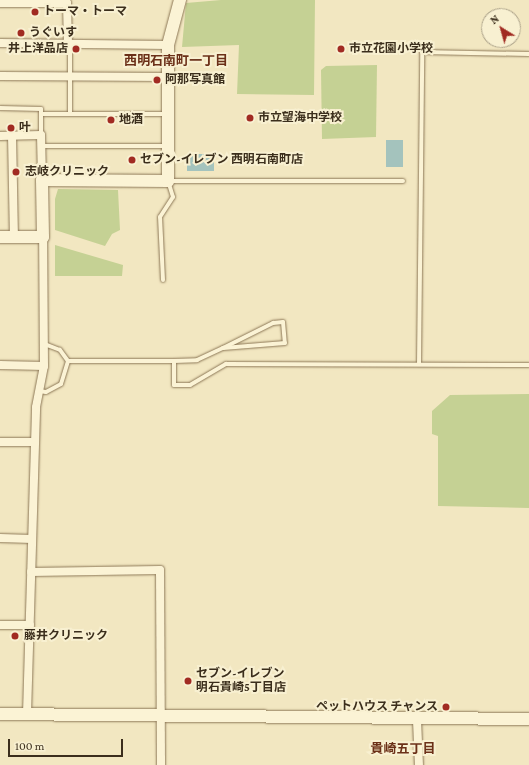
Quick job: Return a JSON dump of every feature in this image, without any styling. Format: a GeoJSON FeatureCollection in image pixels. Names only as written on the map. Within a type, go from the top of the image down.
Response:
{"type":"FeatureCollection","features":[{"type":"Feature","properties":{"kind":"street"},"geometry":{"type":"LineString","coordinates":[[42,180],[168,181],[168,44],[180,0]]}},
{"type":"Feature","properties":{"kind":"street"},"geometry":{"type":"LineString","coordinates":[[0,3],[67,3],[69,44]]}},
{"type":"Feature","properties":{"kind":"street"},"geometry":{"type":"LineString","coordinates":[[0,43],[168,44]]}},
{"type":"Feature","properties":{"kind":"street"},"geometry":{"type":"LineString","coordinates":[[0,76],[168,77]]}},
{"type":"Feature","properties":{"kind":"street"},"geometry":{"type":"LineString","coordinates":[[0,136],[41,135],[44,366],[39,391],[35,442],[27,714]]}},
{"type":"Feature","properties":{"kind":"street"},"geometry":{"type":"LineString","coordinates":[[12,136],[14,237]]}},
{"type":"Feature","properties":{"kind":"street"},"geometry":{"type":"LineString","coordinates":[[0,237],[43,237]]}},
{"type":"Feature","properties":{"kind":"street"},"geometry":{"type":"LineString","coordinates":[[0,365],[44,366]]}},
{"type":"Feature","properties":{"kind":"street"},"geometry":{"type":"LineString","coordinates":[[0,442],[35,442]]}},
{"type":"Feature","properties":{"kind":"street"},"geometry":{"type":"LineString","coordinates":[[0,538],[32,539]]}},
{"type":"Feature","properties":{"kind":"street"},"geometry":{"type":"LineString","coordinates":[[31,572],[160,570],[162,717],[161,765]]}},
{"type":"Feature","properties":{"kind":"street"},"geometry":{"type":"LineString","coordinates":[[0,625],[30,625]]}},
{"type":"Feature","properties":{"kind":"street"},"geometry":{"type":"LineString","coordinates":[[0,714],[417,720],[529,719]]}},
{"type":"Feature","properties":{"kind":"street"},"geometry":{"type":"LineString","coordinates":[[417,720],[419,765]]}},
{"type":"Feature","properties":{"kind":"lane"},"geometry":{"type":"LineString","coordinates":[[69,44],[70,114]]}},
{"type":"Feature","properties":{"kind":"lane"},"geometry":{"type":"LineString","coordinates":[[419,364],[422,52],[529,54]]}},
{"type":"Feature","properties":{"kind":"lane"},"geometry":{"type":"LineString","coordinates":[[0,108],[41,109],[41,135]]}},
{"type":"Feature","properties":{"kind":"lane"},"geometry":{"type":"LineString","coordinates":[[41,114],[169,114]]}},
{"type":"Feature","properties":{"kind":"lane"},"geometry":{"type":"LineString","coordinates":[[41,146],[169,146]]}},
{"type":"Feature","properties":{"kind":"lane"},"geometry":{"type":"LineString","coordinates":[[163,280],[160,217],[173,197],[168,181],[403,181]]}},
{"type":"Feature","properties":{"kind":"lane"},"geometry":{"type":"LineString","coordinates":[[68,361],[197,360],[273,323],[283,322],[285,342],[223,348]]}},
{"type":"Feature","properties":{"kind":"lane"},"geometry":{"type":"LineString","coordinates":[[44,344],[60,350],[68,361]]}},
{"type":"Feature","properties":{"kind":"lane"},"geometry":{"type":"LineString","coordinates":[[39,391],[46,392],[61,384],[68,361]]}},
{"type":"Feature","properties":{"kind":"lane"},"geometry":{"type":"LineString","coordinates":[[174,361],[174,385],[190,385],[226,364],[529,365]]}},
{"type":"Feature","properties":{"kind":"green space"},"geometry":{"type":"Polygon","coordinates":[[[221,0],[315,0],[314,95],[237,94],[239,45],[182,47],[186,3],[221,0]]]}},
{"type":"Feature","properties":{"kind":"green space"},"geometry":{"type":"Polygon","coordinates":[[[377,65],[376,137],[322,139],[321,70],[326,66],[377,65]]]}},
{"type":"Feature","properties":{"kind":"green space"},"geometry":{"type":"Polygon","coordinates":[[[58,189],[118,190],[120,230],[112,234],[105,246],[55,230],[55,199],[58,189]]]}},
{"type":"Feature","properties":{"kind":"green space"},"geometry":{"type":"Polygon","coordinates":[[[55,245],[123,265],[122,276],[55,276],[55,245]]]}},
{"type":"Feature","properties":{"kind":"green space"},"geometry":{"type":"Polygon","coordinates":[[[529,394],[529,508],[438,506],[438,436],[432,434],[432,411],[450,395],[529,394]]]}},
{"type":"Feature","properties":{"kind":"water"},"geometry":{"type":"Polygon","coordinates":[[[386,140],[403,140],[403,167],[386,167],[386,140]]]}},
{"type":"Feature","properties":{"kind":"water"},"geometry":{"type":"Polygon","coordinates":[[[187,154],[214,154],[214,171],[187,171],[187,154]]]}},
{"type":"Feature","properties":{"kind":"place","name":"トーマ・トーマ"},"geometry":{"type":"Point","coordinates":[35,12]}},
{"type":"Feature","properties":{"kind":"place","name":"うぐいす"},"geometry":{"type":"Point","coordinates":[21,33]}},
{"type":"Feature","properties":{"kind":"place","name":"井上洋品店"},"geometry":{"type":"Point","coordinates":[76,49]}},
{"type":"Feature","properties":{"kind":"place","name":"市立花園小学校"},"geometry":{"type":"Point","coordinates":[341,49]}},
{"type":"Feature","properties":{"kind":"place","name":"阿那写真館"},"geometry":{"type":"Point","coordinates":[157,80]}},
{"type":"Feature","properties":{"kind":"place","name":"市立望海中学校"},"geometry":{"type":"Point","coordinates":[250,118]}},
{"type":"Feature","properties":{"kind":"place","name":"地酒"},"geometry":{"type":"Point","coordinates":[111,120]}},
{"type":"Feature","properties":{"kind":"place","name":"叶"},"geometry":{"type":"Point","coordinates":[11,128]}},
{"type":"Feature","properties":{"kind":"place","name":"セブン-イレブン 西明石南町店"},"geometry":{"type":"Point","coordinates":[132,160]}},
{"type":"Feature","properties":{"kind":"place","name":"志岐クリニック"},"geometry":{"type":"Point","coordinates":[16,172]}},
{"type":"Feature","properties":{"kind":"place","name":"藤井クリニック"},"geometry":{"type":"Point","coordinates":[15,636]}},
{"type":"Feature","properties":{"kind":"place","name":"セブン-イレブン 明石貴崎5丁目店"},"geometry":{"type":"Point","coordinates":[188,681]}},
{"type":"Feature","properties":{"kind":"place","name":"ペットハウス チャンス"},"geometry":{"type":"Point","coordinates":[446,707]}},
{"type":"Feature","properties":{"kind":"district","name":"西明石南町一丁目"},"geometry":{"type":"Point","coordinates":[176,61]}},
{"type":"Feature","properties":{"kind":"district","name":"貴崎五丁目"},"geometry":{"type":"Point","coordinates":[403,749]}}]}
